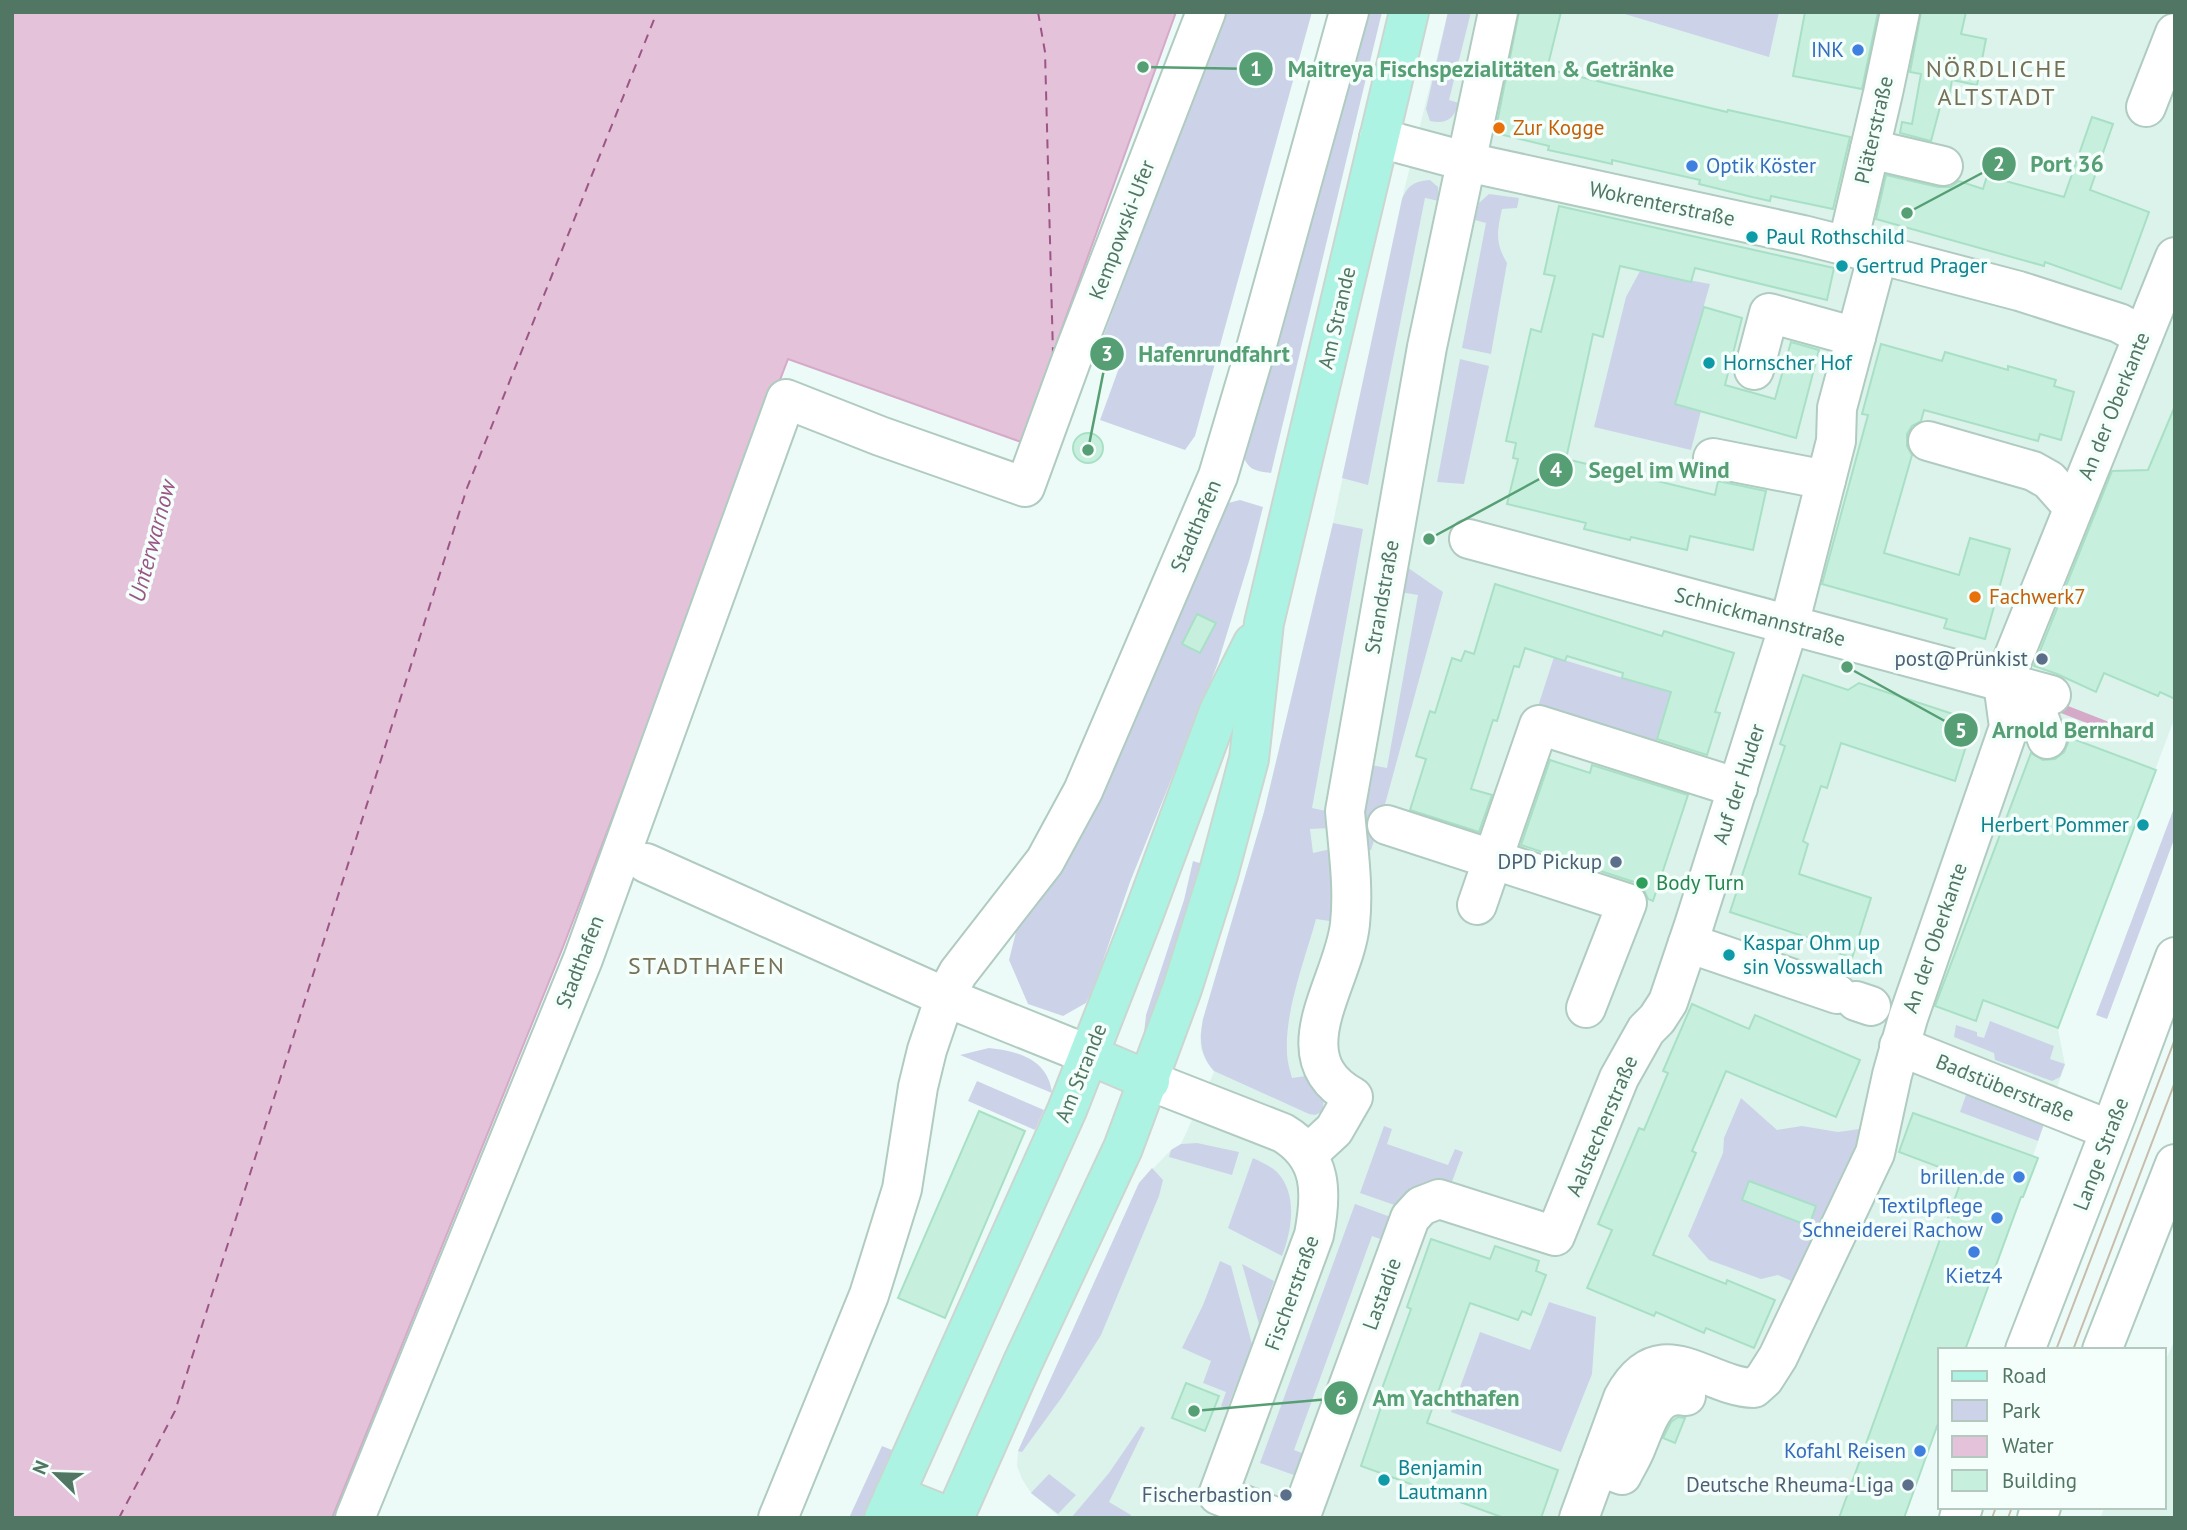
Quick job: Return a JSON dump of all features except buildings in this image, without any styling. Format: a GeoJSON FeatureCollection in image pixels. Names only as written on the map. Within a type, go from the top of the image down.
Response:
{"type":"FeatureCollection","features":[{"type":"Feature","properties":{"kind":"main road","name":"Am Strande"},"geometry":{"type":"LineString","coordinates":[[953,1518],[1123,1149],[1150,1081],[1218,875],[1249,759],[1264,623],[1409,12]]}},
{"type":"Feature","properties":{"kind":"main road","name":"Am Strande"},"geometry":{"type":"LineString","coordinates":[[889,1506],[1031,1192],[1089,1055],[1219,711],[1264,623]]}},
{"type":"Feature","properties":{"kind":"main road"},"geometry":{"type":"LineString","coordinates":[[1089,1055],[1150,1081]]}},
{"type":"Feature","properties":{"kind":"main road"},"geometry":{"type":"LineString","coordinates":[[889,1506],[953,1518]]}},
{"type":"Feature","properties":{"kind":"street","name":"Kempowski-Ufer"},"geometry":{"type":"LineString","coordinates":[[786,399],[880,436],[1025,487],[1206,12]]}},
{"type":"Feature","properties":{"kind":"street","name":"Stadthafen"},"geometry":{"type":"LineString","coordinates":[[778,1518],[869,1295],[902,1189],[918,1087],[945,997],[958,973],[1045,861],[1083,791],[1218,476],[1349,12]]}},
{"type":"Feature","properties":{"kind":"street","name":"Strandstraße"},"geometry":{"type":"LineString","coordinates":[[1308,1154],[1334,1130],[1353,1097],[1341,1091],[1328,1079],[1319,1062],[1318,1045],[1319,1031],[1344,955],[1350,925],[1345,811],[1424,360],[1498,12]]}},
{"type":"Feature","properties":{"kind":"street","name":"Pläterstraße"},"geometry":{"type":"LineString","coordinates":[[1826,480],[1836,440],[1837,408],[1856,337],[1870,149],[1900,12]]}},
{"type":"Feature","properties":{"kind":"street"},"geometry":{"type":"LineString","coordinates":[[2146,107],[2175,33]]}},
{"type":"Feature","properties":{"kind":"street","name":"Wokrenterstraße"},"geometry":{"type":"LineString","coordinates":[[1379,138],[1465,161],[1863,250],[2032,295],[2119,323],[2143,337]]}},
{"type":"Feature","properties":{"kind":"street"},"geometry":{"type":"LineString","coordinates":[[1870,149],[1943,166]]}},
{"type":"Feature","properties":{"kind":"street","name":"An der Oberkante"},"geometry":{"type":"LineString","coordinates":[[1598,1466],[1623,1398],[1632,1382],[1643,1372],[1658,1366],[1676,1365],[1752,1383],[1778,1357],[1874,1153],[1876,1013],[2009,727],[2003,682],[2175,257]]}},
{"type":"Feature","properties":{"kind":"street"},"geometry":{"type":"LineString","coordinates":[[1754,370],[1769,313],[1856,337]]}},
{"type":"Feature","properties":{"kind":"street","name":"Stadthafen"},"geometry":{"type":"LineString","coordinates":[[355,1518],[583,959],[786,399]]}},
{"type":"Feature","properties":{"kind":"street"},"geometry":{"type":"LineString","coordinates":[[1928,441],[2033,471],[2049,480],[2073,507]]}},
{"type":"Feature","properties":{"kind":"street"},"geometry":{"type":"LineString","coordinates":[[1713,458],[1826,480]]}},
{"type":"Feature","properties":{"kind":"street","name":"Auf der Huder"},"geometry":{"type":"LineString","coordinates":[[1688,943],[1789,625],[1826,480]]}},
{"type":"Feature","properties":{"kind":"street","name":"Schnickmannstraße"},"geometry":{"type":"LineString","coordinates":[[1469,539],[2051,695]]}},
{"type":"Feature","properties":{"kind":"street"},"geometry":{"type":"LineString","coordinates":[[2003,682],[2038,715],[2047,739]]}},
{"type":"Feature","properties":{"kind":"street"},"geometry":{"type":"LineString","coordinates":[[1477,905],[1539,725],[1738,788]]}},
{"type":"Feature","properties":{"kind":"street"},"geometry":{"type":"LineString","coordinates":[[1387,825],[1627,903],[1586,1008]]}},
{"type":"Feature","properties":{"kind":"street"},"geometry":{"type":"LineString","coordinates":[[646,863],[945,997],[1089,1055]]}},
{"type":"Feature","properties":{"kind":"street","name":"Badstüberstraße"},"geometry":{"type":"LineString","coordinates":[[1688,943],[1876,1013],[2110,1130]]}},
{"type":"Feature","properties":{"kind":"street","name":"Aalstecherstraße"},"geometry":{"type":"LineString","coordinates":[[1555,1236],[1619,1078],[1646,1030],[1668,1002],[1688,943]]}},
{"type":"Feature","properties":{"kind":"street","name":"Lange Straße"},"geometry":{"type":"LineString","coordinates":[[2026,1348],[2175,957]]}},
{"type":"Feature","properties":{"kind":"street"},"geometry":{"type":"LineString","coordinates":[[1150,1081],[1283,1133],[1295,1140],[1308,1154]]}},
{"type":"Feature","properties":{"kind":"street","name":"Fischerstraße"},"geometry":{"type":"LineString","coordinates":[[1278,1518],[1218,1495],[1314,1235],[1319,1189],[1308,1154]]}},
{"type":"Feature","properties":{"kind":"street"},"geometry":{"type":"LineString","coordinates":[[2103,1348],[2175,1164]]}},
{"type":"Feature","properties":{"kind":"street","name":"Lastadie"},"geometry":{"type":"LineString","coordinates":[[1300,1518],[1410,1218],[1421,1206],[1439,1199],[1555,1236]]}},
{"type":"Feature","properties":{"kind":"street"},"geometry":{"type":"LineString","coordinates":[[1579,1518],[1598,1466],[1622,1475],[1651,1411],[1663,1399],[1673,1395],[1686,1396]]}},
{"type":"Feature","properties":{"kind":"shaded area"},"geometry":{"type":"Polygon","coordinates":[[[1448,12],[2175,12],[2175,717],[2058,1029],[2065,1065],[2033,1156],[2038,1158],[2023,1197],[2011,1193],[2014,1215],[1966,1348],[1938,1348],[1938,1424],[1904,1518],[1061,1518],[1031,1493],[1017,1466],[1018,1451],[1139,1183],[1171,1150],[1181,1144],[1214,1072],[1201,1049],[1203,1019],[1264,812],[1333,523],[1402,199],[1448,12]]]}},
{"type":"Feature","properties":{"kind":"shaded area"},"geometry":{"type":"Polygon","coordinates":[[[2175,1339],[2175,1518],[2100,1518],[2104,1509],[2166,1509],[2166,1359],[2175,1339]]]}},
{"type":"Feature","properties":{"kind":"green space"},"geometry":{"type":"Polygon","coordinates":[[[1226,12],[1312,12],[1195,436],[1185,450],[1100,420],[1124,354],[1100,345],[1226,12]]]}},
{"type":"Feature","properties":{"kind":"green space"},"geometry":{"type":"Polygon","coordinates":[[[1363,12],[1382,12],[1271,473],[1259,471],[1248,465],[1242,450],[1363,12]]]}},
{"type":"Feature","properties":{"kind":"green space"},"geometry":{"type":"Polygon","coordinates":[[[1448,12],[1471,12],[1449,100],[1459,103],[1449,119],[1436,122],[1430,121],[1426,109],[1448,12]]]}},
{"type":"Feature","properties":{"kind":"green space"},"geometry":{"type":"Polygon","coordinates":[[[1618,12],[1779,12],[1769,57],[1618,12]]]}},
{"type":"Feature","properties":{"kind":"green space"},"geometry":{"type":"Polygon","coordinates":[[[1430,180],[1438,187],[1439,201],[1425,198],[1368,485],[1342,478],[1402,199],[1413,185],[1430,180]]]}},
{"type":"Feature","properties":{"kind":"green space"},"geometry":{"type":"Polygon","coordinates":[[[1489,194],[1519,198],[1517,208],[1502,209],[1499,224],[1499,243],[1507,263],[1491,354],[1462,348],[1486,223],[1475,220],[1479,203],[1489,194]]]}},
{"type":"Feature","properties":{"kind":"green space"},"geometry":{"type":"Polygon","coordinates":[[[1640,271],[1710,284],[1676,404],[1701,411],[1691,450],[1594,427],[1626,297],[1640,271]]]}},
{"type":"Feature","properties":{"kind":"green space"},"geometry":{"type":"Polygon","coordinates":[[[1460,359],[1489,366],[1464,484],[1437,482],[1460,359]]]}},
{"type":"Feature","properties":{"kind":"green space"},"geometry":{"type":"Polygon","coordinates":[[[1240,500],[1263,507],[1250,558],[1218,663],[1130,882],[1094,987],[1086,1003],[1063,1016],[1028,1004],[1009,960],[1017,928],[1220,505],[1240,500]]]}},
{"type":"Feature","properties":{"kind":"green space"},"geometry":{"type":"Polygon","coordinates":[[[1333,523],[1363,529],[1312,808],[1331,812],[1330,828],[1310,829],[1313,853],[1331,849],[1336,922],[1316,919],[1292,1002],[1287,1036],[1292,1078],[1306,1076],[1315,1092],[1320,1090],[1322,1109],[1315,1115],[1214,1071],[1203,1053],[1201,1034],[1203,1019],[1264,812],[1333,523]]]}},
{"type":"Feature","properties":{"kind":"green space"},"geometry":{"type":"Polygon","coordinates":[[[1404,565],[1443,592],[1381,819],[1371,850],[1367,850],[1365,813],[1371,765],[1387,768],[1418,595],[1400,592],[1404,565]]]}},
{"type":"Feature","properties":{"kind":"green space"},"geometry":{"type":"Polygon","coordinates":[[[1554,657],[1633,681],[1684,687],[1658,737],[1650,760],[1533,722],[1554,657]]]}},
{"type":"Feature","properties":{"kind":"green space"},"geometry":{"type":"Polygon","coordinates":[[[2174,808],[2175,837],[2107,1019],[2096,1015],[2174,808]]]}},
{"type":"Feature","properties":{"kind":"green space"},"geometry":{"type":"Polygon","coordinates":[[[1193,861],[1206,865],[1143,1042],[1146,1015],[1184,900],[1193,861]]]}},
{"type":"Feature","properties":{"kind":"green space"},"geometry":{"type":"Polygon","coordinates":[[[1990,1021],[2054,1046],[2050,1059],[2065,1064],[2060,1077],[2052,1081],[1995,1060],[1994,1053],[1954,1037],[1956,1025],[1977,1032],[1977,1036],[1984,1038],[1990,1021]]]}},
{"type":"Feature","properties":{"kind":"green space"},"geometry":{"type":"Polygon","coordinates":[[[989,1048],[1030,1059],[1045,1072],[1052,1093],[960,1055],[989,1048]]]}},
{"type":"Feature","properties":{"kind":"green space"},"geometry":{"type":"Polygon","coordinates":[[[977,1081],[1044,1110],[1035,1130],[968,1101],[977,1081]]]}},
{"type":"Feature","properties":{"kind":"green space"},"geometry":{"type":"Polygon","coordinates":[[[1967,1092],[2045,1121],[2038,1141],[1960,1112],[1967,1092]]]}},
{"type":"Feature","properties":{"kind":"green space"},"geometry":{"type":"Polygon","coordinates":[[[1741,1098],[1777,1130],[1802,1126],[1838,1132],[1867,1128],[1798,1284],[1778,1275],[1761,1279],[1709,1260],[1688,1236],[1723,1153],[1724,1138],[1741,1098]]]}},
{"type":"Feature","properties":{"kind":"green space"},"geometry":{"type":"Polygon","coordinates":[[[1384,1126],[1392,1129],[1387,1144],[1448,1165],[1455,1149],[1463,1152],[1450,1187],[1403,1208],[1360,1193],[1384,1126]]]}},
{"type":"Feature","properties":{"kind":"green space"},"geometry":{"type":"Polygon","coordinates":[[[1197,1143],[1239,1152],[1232,1175],[1169,1157],[1171,1150],[1181,1144],[1197,1143]]]}},
{"type":"Feature","properties":{"kind":"green space"},"geometry":{"type":"Polygon","coordinates":[[[1253,1158],[1277,1172],[1288,1191],[1290,1224],[1282,1256],[1228,1228],[1253,1158]]]}},
{"type":"Feature","properties":{"kind":"green space"},"geometry":{"type":"Polygon","coordinates":[[[1152,1168],[1163,1180],[1159,1196],[1101,1335],[1062,1397],[1022,1452],[1018,1451],[1139,1183],[1152,1168]]]}},
{"type":"Feature","properties":{"kind":"green space"},"geometry":{"type":"Polygon","coordinates":[[[1355,1204],[1399,1220],[1391,1243],[1372,1236],[1294,1450],[1312,1457],[1302,1478],[1260,1463],[1355,1204]]]}},
{"type":"Feature","properties":{"kind":"green space"},"geometry":{"type":"Polygon","coordinates":[[[1220,1261],[1231,1266],[1252,1344],[1227,1409],[1221,1406],[1226,1392],[1203,1383],[1211,1361],[1182,1348],[1220,1261]]]}},
{"type":"Feature","properties":{"kind":"green space"},"geometry":{"type":"Polygon","coordinates":[[[1242,1264],[1274,1281],[1259,1324],[1242,1264]]]}},
{"type":"Feature","properties":{"kind":"green space"},"geometry":{"type":"Polygon","coordinates":[[[1549,1302],[1596,1317],[1592,1374],[1561,1452],[1451,1412],[1480,1332],[1530,1350],[1549,1302]]]}},
{"type":"Feature","properties":{"kind":"green space"},"geometry":{"type":"Polygon","coordinates":[[[1141,1426],[1145,1428],[1109,1502],[1131,1515],[1130,1518],[1071,1518],[1109,1473],[1141,1426]]]}},
{"type":"Feature","properties":{"kind":"green space"},"geometry":{"type":"Polygon","coordinates":[[[882,1446],[892,1450],[864,1518],[849,1518],[882,1446]]]}},
{"type":"Feature","properties":{"kind":"green space"},"geometry":{"type":"Polygon","coordinates":[[[1049,1474],[1076,1495],[1058,1514],[1031,1493],[1049,1474]]]}},
{"type":"Feature","properties":{"kind":"water","name":"Unterwarnow"},"geometry":{"type":"Polygon","coordinates":[[[12,12],[1176,12],[1021,442],[788,359],[563,947],[332,1518],[12,1518],[12,12]]]}},
{"type":"Feature","properties":{"kind":"waterway"},"geometry":{"type":"LineString","coordinates":[[2053,705],[2117,730]]}},
{"type":"Feature","properties":{"kind":"ferry route"},"geometry":{"type":"LineString","coordinates":[[119,1518],[175,1411],[467,488],[657,12]]}},
{"type":"Feature","properties":{"kind":"ferry route"},"geometry":{"type":"LineString","coordinates":[[1038,12],[1045,52],[1053,354]]}},
{"type":"Feature","properties":{"kind":"tram line"},"geometry":{"type":"LineString","coordinates":[[2057,1348],[2175,1039]]}},
{"type":"Feature","properties":{"kind":"tram line"},"geometry":{"type":"LineString","coordinates":[[2074,1348],[2175,1082]]}},
{"type":"Feature","properties":{"kind":"tram line"},"geometry":{"type":"LineString","coordinates":[[1992,1518],[1995,1509]]}},
{"type":"Feature","properties":{"kind":"tram line"},"geometry":{"type":"LineString","coordinates":[[2008,1518],[2011,1509]]}},
{"type":"Feature","properties":{"kind":"place","name":"INK"},"geometry":{"type":"Point","coordinates":[1858,50]}},
{"type":"Feature","properties":{"kind":"place","name":"Maitreya Fischspezialitäten & Getränke"},"geometry":{"type":"Point","coordinates":[1143,67]}},
{"type":"Feature","properties":{"kind":"place","name":"Zur Kogge"},"geometry":{"type":"Point","coordinates":[1499,128]}},
{"type":"Feature","properties":{"kind":"place","name":"Optik Köster"},"geometry":{"type":"Point","coordinates":[1692,166]}},
{"type":"Feature","properties":{"kind":"place","name":"Port 36"},"geometry":{"type":"Point","coordinates":[1907,213]}},
{"type":"Feature","properties":{"kind":"place","name":"Paul Rothschild"},"geometry":{"type":"Point","coordinates":[1752,237]}},
{"type":"Feature","properties":{"kind":"place","name":"Gertrud Prager"},"geometry":{"type":"Point","coordinates":[1842,266]}},
{"type":"Feature","properties":{"kind":"place","name":"Hornscher Hof"},"geometry":{"type":"Point","coordinates":[1709,363]}},
{"type":"Feature","properties":{"kind":"place","name":"Hafenrundfahrt"},"geometry":{"type":"Point","coordinates":[1088,450]}},
{"type":"Feature","properties":{"kind":"place","name":"Segel im Wind"},"geometry":{"type":"Point","coordinates":[1429,539]}},
{"type":"Feature","properties":{"kind":"place","name":"Fachwerk7"},"geometry":{"type":"Point","coordinates":[1975,597]}},
{"type":"Feature","properties":{"kind":"place","name":"post@Prünkist"},"geometry":{"type":"Point","coordinates":[2042,659]}},
{"type":"Feature","properties":{"kind":"place","name":"Arnold Bernhard"},"geometry":{"type":"Point","coordinates":[1847,667]}},
{"type":"Feature","properties":{"kind":"place","name":"Herbert Pommer"},"geometry":{"type":"Point","coordinates":[2143,825]}},
{"type":"Feature","properties":{"kind":"place","name":"DPD Pickup"},"geometry":{"type":"Point","coordinates":[1616,862]}},
{"type":"Feature","properties":{"kind":"place","name":"Body Turn"},"geometry":{"type":"Point","coordinates":[1642,883]}},
{"type":"Feature","properties":{"kind":"place","name":"Kaspar Ohm up sin Vosswallach"},"geometry":{"type":"Point","coordinates":[1729,955]}},
{"type":"Feature","properties":{"kind":"place","name":"brillen.de"},"geometry":{"type":"Point","coordinates":[2019,1177]}},
{"type":"Feature","properties":{"kind":"place","name":"Textilpflege Schneiderei Rachow"},"geometry":{"type":"Point","coordinates":[1997,1218]}},
{"type":"Feature","properties":{"kind":"place","name":"Kietz4"},"geometry":{"type":"Point","coordinates":[1974,1252]}},
{"type":"Feature","properties":{"kind":"place","name":"Am Yachthafen"},"geometry":{"type":"Point","coordinates":[1194,1411]}},
{"type":"Feature","properties":{"kind":"place","name":"Kofahl Reisen"},"geometry":{"type":"Point","coordinates":[1920,1451]}},
{"type":"Feature","properties":{"kind":"place","name":"Benjamin Lautmann"},"geometry":{"type":"Point","coordinates":[1384,1480]}},
{"type":"Feature","properties":{"kind":"place","name":"Deutsche Rheuma-Liga"},"geometry":{"type":"Point","coordinates":[1908,1485]}},
{"type":"Feature","properties":{"kind":"place","name":"Fischerbastion"},"geometry":{"type":"Point","coordinates":[1286,1495]}},
{"type":"Feature","properties":{"kind":"district","name":"NÖRDLICHE ALTSTADT"},"geometry":{"type":"Point","coordinates":[1997,83]}},
{"type":"Feature","properties":{"kind":"district","name":"STADTHAFEN"},"geometry":{"type":"Point","coordinates":[707,966]}}]}
